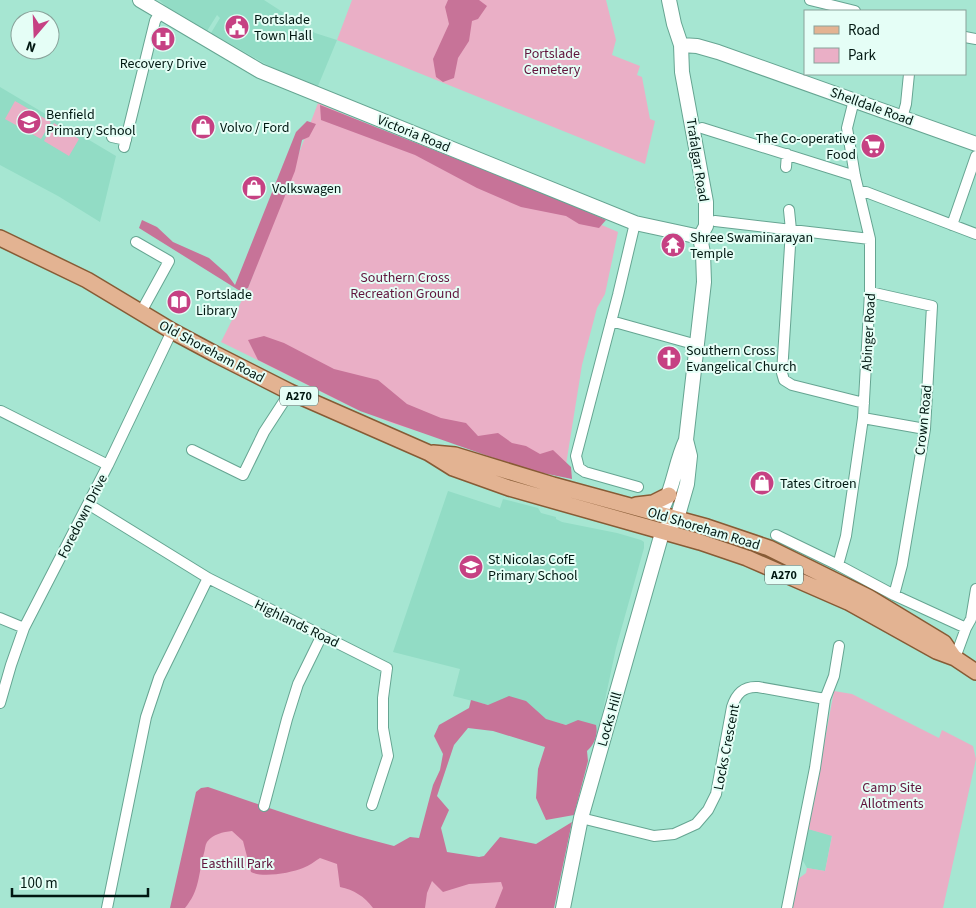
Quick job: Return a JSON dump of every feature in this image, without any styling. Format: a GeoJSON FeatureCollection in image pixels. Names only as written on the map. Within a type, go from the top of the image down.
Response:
{"type":"FeatureCollection","features":[{"type":"Feature","properties":{"kind":"main road","name":"Victoria Road"},"geometry":{"type":"LineString","coordinates":[[140,0],[275,78],[634,223],[700,237]]}},
{"type":"Feature","properties":{"kind":"main road","name":"Trafalgar Road"},"geometry":{"type":"LineString","coordinates":[[669,0],[674,24],[682,45],[682,72],[706,202],[706,226],[700,237],[703,253],[704,282],[686,440],[690,456],[687,484],[677,519]]}},
{"type":"Feature","properties":{"kind":"main road","name":"Shelldale Road"},"geometry":{"type":"LineString","coordinates":[[682,45],[697,46],[718,52],[976,144]]}},
{"type":"Feature","properties":{"kind":"main road","name":"Old Shoreham Road"},"geometry":{"type":"LineString","coordinates":[[3,243],[87,280],[172,331],[290,392],[429,452],[453,468],[509,488],[747,558],[848,602],[936,650],[955,658],[976,672]]}},
{"type":"Feature","properties":{"kind":"main road","name":"Trafalgar Road"},"geometry":{"type":"LineString","coordinates":[[660,514],[669,495],[680,453],[686,440]]}},
{"type":"Feature","properties":{"kind":"main road","name":"Old Shoreham Road"},"geometry":{"type":"LineString","coordinates":[[429,452],[455,455],[553,485],[726,532],[769,548],[868,596],[944,643],[955,658]]}},
{"type":"Feature","properties":{"kind":"main road"},"geometry":{"type":"LineString","coordinates":[[629,506],[653,504],[669,495]]}},
{"type":"Feature","properties":{"kind":"main road"},"geometry":{"type":"LineString","coordinates":[[660,514],[663,532]]}},
{"type":"Feature","properties":{"kind":"main road"},"geometry":{"type":"LineString","coordinates":[[663,532],[677,519]]}},
{"type":"Feature","properties":{"kind":"main road","name":"Locks Hill"},"geometry":{"type":"LineString","coordinates":[[563,908],[581,818],[663,532]]}},
{"type":"Feature","properties":{"kind":"street"},"geometry":{"type":"LineString","coordinates":[[810,0],[851,10]]}},
{"type":"Feature","properties":{"kind":"street"},"geometry":{"type":"LineString","coordinates":[[112,137],[125,143],[156,21],[160,12]]}},
{"type":"Feature","properties":{"kind":"street"},"geometry":{"type":"LineString","coordinates":[[902,118],[910,75]]}},
{"type":"Feature","properties":{"kind":"street","name":"Abinger Road"},"geometry":{"type":"LineString","coordinates":[[838,565],[846,536],[863,418],[870,292],[870,239],[846,128],[854,100]]}},
{"type":"Feature","properties":{"kind":"street"},"geometry":{"type":"LineString","coordinates":[[702,128],[855,176]]}},
{"type":"Feature","properties":{"kind":"street"},"geometry":{"type":"LineString","coordinates":[[786,167],[787,154]]}},
{"type":"Feature","properties":{"kind":"street"},"geometry":{"type":"LineString","coordinates":[[952,225],[976,156]]}},
{"type":"Feature","properties":{"kind":"street"},"geometry":{"type":"LineString","coordinates":[[860,192],[866,192],[976,234]]}},
{"type":"Feature","properties":{"kind":"street"},"geometry":{"type":"LineString","coordinates":[[789,210],[791,230],[782,373],[784,380],[792,385],[864,403]]}},
{"type":"Feature","properties":{"kind":"street"},"geometry":{"type":"LineString","coordinates":[[715,222],[870,239]]}},
{"type":"Feature","properties":{"kind":"street"},"geometry":{"type":"LineString","coordinates":[[634,223],[576,456],[579,468],[585,472],[638,487]]}},
{"type":"Feature","properties":{"kind":"street"},"geometry":{"type":"LineString","coordinates":[[136,242],[169,261],[141,312]]}},
{"type":"Feature","properties":{"kind":"street","name":"Crown Road"},"geometry":{"type":"LineString","coordinates":[[870,292],[932,306],[925,429],[902,565],[894,595]]}},
{"type":"Feature","properties":{"kind":"street"},"geometry":{"type":"LineString","coordinates":[[611,321],[697,345]]}},
{"type":"Feature","properties":{"kind":"street","name":"Foredown Drive"},"geometry":{"type":"LineString","coordinates":[[0,703],[24,628],[108,465],[172,331]]}},
{"type":"Feature","properties":{"kind":"street"},"geometry":{"type":"LineString","coordinates":[[192,450],[243,475],[264,432],[290,392]]}},
{"type":"Feature","properties":{"kind":"street"},"geometry":{"type":"LineString","coordinates":[[1,411],[108,465]]}},
{"type":"Feature","properties":{"kind":"street"},"geometry":{"type":"LineString","coordinates":[[863,418],[925,429]]}},
{"type":"Feature","properties":{"kind":"street","name":"Highlands Road"},"geometry":{"type":"LineString","coordinates":[[88,504],[208,578],[387,668],[383,698],[383,728],[388,756],[372,805]]}},
{"type":"Feature","properties":{"kind":"street"},"geometry":{"type":"LineString","coordinates":[[776,535],[894,595],[966,628]]}},
{"type":"Feature","properties":{"kind":"street"},"geometry":{"type":"LineString","coordinates":[[107,908],[146,717],[159,678],[208,578]]}},
{"type":"Feature","properties":{"kind":"street"},"geometry":{"type":"LineString","coordinates":[[955,658],[971,619],[976,591]]}},
{"type":"Feature","properties":{"kind":"street"},"geometry":{"type":"LineString","coordinates":[[0,618],[24,628]]}},
{"type":"Feature","properties":{"kind":"street"},"geometry":{"type":"LineString","coordinates":[[264,806],[298,684],[322,634]]}},
{"type":"Feature","properties":{"kind":"street"},"geometry":{"type":"LineString","coordinates":[[787,908],[815,768],[824,699],[834,676],[840,646]]}},
{"type":"Feature","properties":{"kind":"street","name":"Locks Crescent"},"geometry":{"type":"LineString","coordinates":[[581,818],[654,836],[667,836],[682,832],[700,820],[715,797],[732,707],[738,693],[748,687],[758,687],[824,699]]}},
{"type":"Feature","properties":{"kind":"shaded area"},"geometry":{"type":"Polygon","coordinates":[[[159,0],[264,0],[315,33],[337,40],[318,86],[278,71],[211,33],[220,18],[217,15],[207,31],[167,7],[159,0]]]}},
{"type":"Feature","properties":{"kind":"shaded area"},"geometry":{"type":"Polygon","coordinates":[[[448,0],[479,0],[487,6],[478,19],[472,21],[469,41],[458,58],[454,78],[443,82],[436,77],[433,59],[449,24],[445,7],[448,0]]]}},
{"type":"Feature","properties":{"kind":"shaded area","name":"Benfield Primary School"},"geometry":{"type":"Polygon","coordinates":[[[0,87],[116,156],[100,222],[58,196],[0,165],[0,87]]]}},
{"type":"Feature","properties":{"kind":"shaded area"},"geometry":{"type":"Polygon","coordinates":[[[320,105],[571,204],[606,220],[599,228],[579,224],[566,216],[521,207],[477,188],[415,155],[321,120],[320,105]]]}},
{"type":"Feature","properties":{"kind":"shaded area"},"geometry":{"type":"Polygon","coordinates":[[[307,121],[316,124],[309,137],[302,140],[295,171],[248,288],[240,291],[139,228],[142,220],[157,227],[173,242],[209,258],[227,274],[235,285],[296,132],[307,121]]]}},
{"type":"Feature","properties":{"kind":"shaded area"},"geometry":{"type":"Polygon","coordinates":[[[264,336],[284,343],[334,369],[378,380],[407,404],[441,418],[466,423],[478,436],[498,433],[512,443],[526,446],[540,454],[553,450],[571,467],[572,479],[528,470],[360,411],[258,360],[248,340],[264,336]]]}},
{"type":"Feature","properties":{"kind":"shaded area","name":"St Nicolas CofE Primary School"},"geometry":{"type":"Polygon","coordinates":[[[448,491],[500,508],[503,499],[538,508],[541,513],[556,517],[556,519],[562,522],[617,533],[644,542],[644,548],[616,648],[598,733],[453,696],[460,669],[393,652],[448,491]]]}},
{"type":"Feature","properties":{"kind":"shaded area"},"geometry":{"type":"Polygon","coordinates":[[[509,696],[526,701],[546,719],[566,725],[578,720],[596,725],[596,736],[587,751],[588,761],[574,815],[546,820],[536,798],[538,769],[545,747],[493,731],[468,728],[454,745],[437,796],[449,810],[441,828],[447,852],[479,857],[484,856],[500,837],[536,844],[572,822],[554,908],[495,908],[503,888],[501,882],[469,884],[443,892],[432,881],[427,893],[425,908],[373,908],[358,894],[340,887],[337,864],[320,858],[298,870],[284,873],[262,875],[251,872],[243,841],[232,831],[215,835],[209,839],[205,846],[198,882],[190,901],[185,908],[170,908],[196,792],[201,788],[208,787],[323,826],[394,846],[410,837],[419,838],[433,785],[440,770],[443,754],[434,736],[439,725],[469,708],[471,700],[488,705],[509,696]]]}},
{"type":"Feature","properties":{"kind":"shaded area"},"geometry":{"type":"Polygon","coordinates":[[[808,829],[832,835],[825,871],[807,868],[802,859],[808,829]]]}},
{"type":"Feature","properties":{"kind":"green space","name":"Portslade Cemetery"},"geometry":{"type":"Polygon","coordinates":[[[352,0],[606,0],[616,40],[612,55],[640,66],[637,75],[642,77],[650,119],[655,121],[645,164],[337,40],[352,0]]]}},
{"type":"Feature","properties":{"kind":"green space"},"geometry":{"type":"Polygon","coordinates":[[[15,101],[51,122],[41,139],[5,119],[15,101]]]}},
{"type":"Feature","properties":{"kind":"green space","name":"Southern Cross Recreation Ground"},"geometry":{"type":"Polygon","coordinates":[[[318,103],[618,232],[605,294],[597,308],[582,365],[564,477],[392,423],[348,405],[221,342],[248,288],[318,103]]]}},
{"type":"Feature","properties":{"kind":"green space"},"geometry":{"type":"Polygon","coordinates":[[[54,123],[79,139],[69,156],[44,141],[54,123]]]}},
{"type":"Feature","properties":{"kind":"green space","name":"Camp Site Allotments"},"geometry":{"type":"Polygon","coordinates":[[[834,691],[852,694],[939,738],[942,730],[973,746],[976,759],[943,908],[792,908],[798,879],[806,873],[807,868],[825,871],[832,836],[808,829],[834,691]]]}},
{"type":"Feature","properties":{"kind":"green space","name":"Easthill Park"},"geometry":{"type":"Polygon","coordinates":[[[202,810],[519,876],[511,908],[179,908],[202,810]]]}},
{"type":"Feature","properties":{"kind":"place","name":"Portslade Town Hall"},"geometry":{"type":"Point","coordinates":[237,27]}},
{"type":"Feature","properties":{"kind":"place","name":"Recovery Drive"},"geometry":{"type":"Point","coordinates":[163,39]}},
{"type":"Feature","properties":{"kind":"place","name":"Benfield Primary School"},"geometry":{"type":"Point","coordinates":[29,122]}},
{"type":"Feature","properties":{"kind":"place","name":"Volvo / Ford"},"geometry":{"type":"Point","coordinates":[203,127]}},
{"type":"Feature","properties":{"kind":"place","name":"The Co-operative Food"},"geometry":{"type":"Point","coordinates":[873,146]}},
{"type":"Feature","properties":{"kind":"place","name":"Volkswagen"},"geometry":{"type":"Point","coordinates":[254,188]}},
{"type":"Feature","properties":{"kind":"place","name":"Shree Swaminarayan Temple"},"geometry":{"type":"Point","coordinates":[673,245]}},
{"type":"Feature","properties":{"kind":"place","name":"Portslade Library"},"geometry":{"type":"Point","coordinates":[179,302]}},
{"type":"Feature","properties":{"kind":"place","name":"Southern Cross Evangelical Church"},"geometry":{"type":"Point","coordinates":[669,358]}},
{"type":"Feature","properties":{"kind":"place","name":"Tates Citroen"},"geometry":{"type":"Point","coordinates":[762,483]}},
{"type":"Feature","properties":{"kind":"place","name":"St Nicolas CofE Primary School"},"geometry":{"type":"Point","coordinates":[471,567]}}]}
